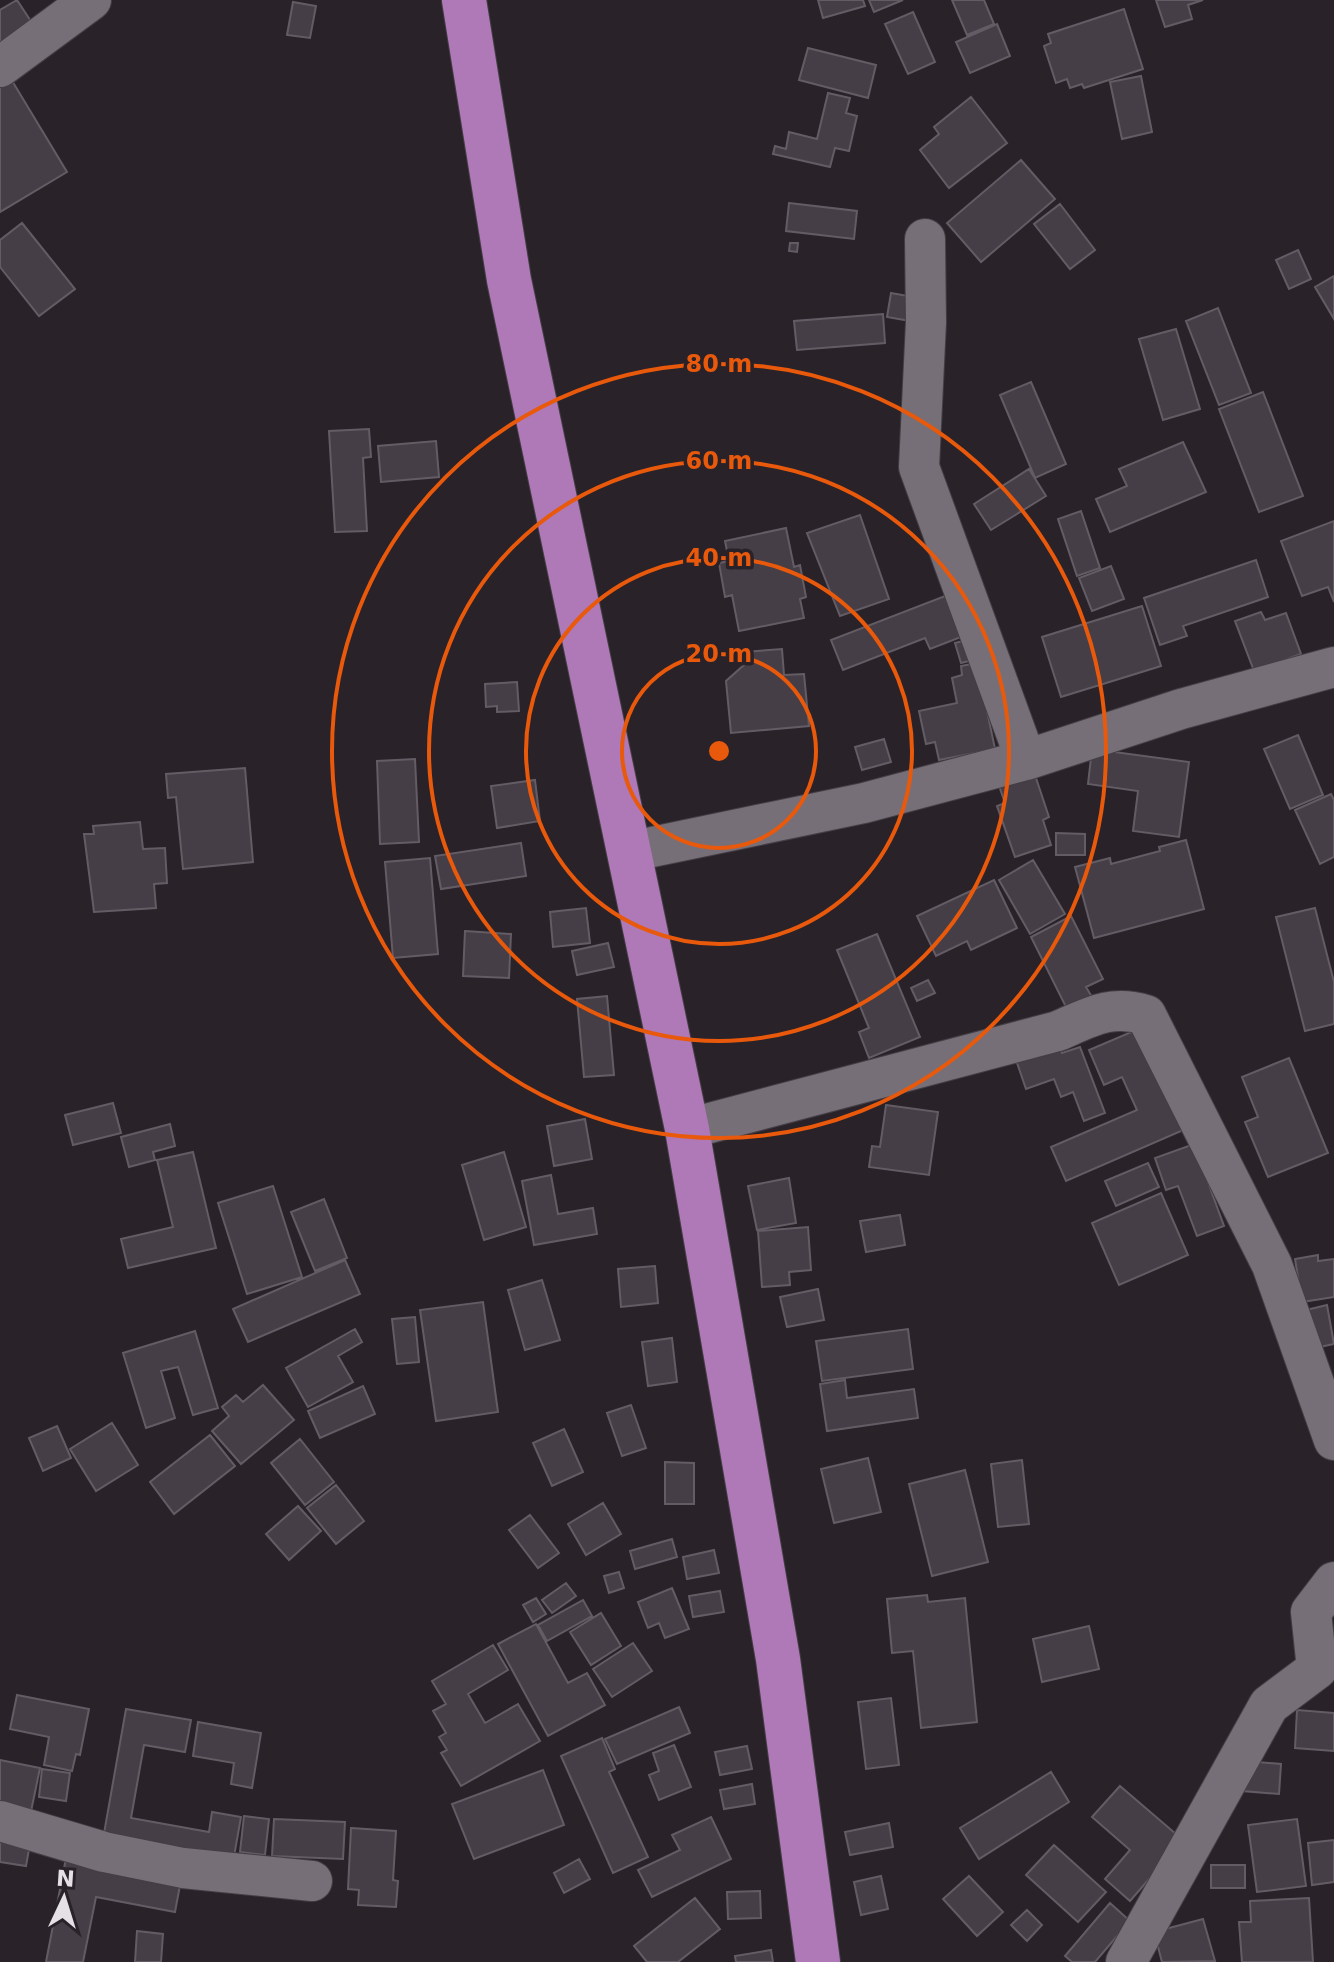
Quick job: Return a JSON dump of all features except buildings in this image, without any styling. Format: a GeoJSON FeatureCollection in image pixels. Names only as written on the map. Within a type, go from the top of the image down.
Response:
{"type":"FeatureCollection","features":[{"type":"Feature","properties":{"kind":"highway"},"geometry":{"type":"LineString","coordinates":[[464,0],[509,280],[687,1129],[778,1659],[818,1962]]}},
{"type":"Feature","properties":{"kind":"street"},"geometry":{"type":"LineString","coordinates":[[0,67],[91,0]]}},
{"type":"Feature","properties":{"kind":"street"},"geometry":{"type":"LineString","coordinates":[[925,239],[926,322],[919,467],[1026,760]]}},
{"type":"Feature","properties":{"kind":"street"},"geometry":{"type":"LineString","coordinates":[[628,852],[864,803],[1026,760],[1181,709],[1334,667]]}},
{"type":"Feature","properties":{"kind":"street"},"geometry":{"type":"LineString","coordinates":[[687,1129],[1058,1031],[1107,1009],[1128,1009],[1146,1015],[1272,1265],[1334,1440]]}},
{"type":"Feature","properties":{"kind":"street"},"geometry":{"type":"LineString","coordinates":[[1126,1962],[1269,1705],[1317,1669],[1311,1612],[1334,1582]]}},
{"type":"Feature","properties":{"kind":"street"},"geometry":{"type":"LineString","coordinates":[[0,1821],[104,1852],[183,1868],[312,1881]]}}]}
